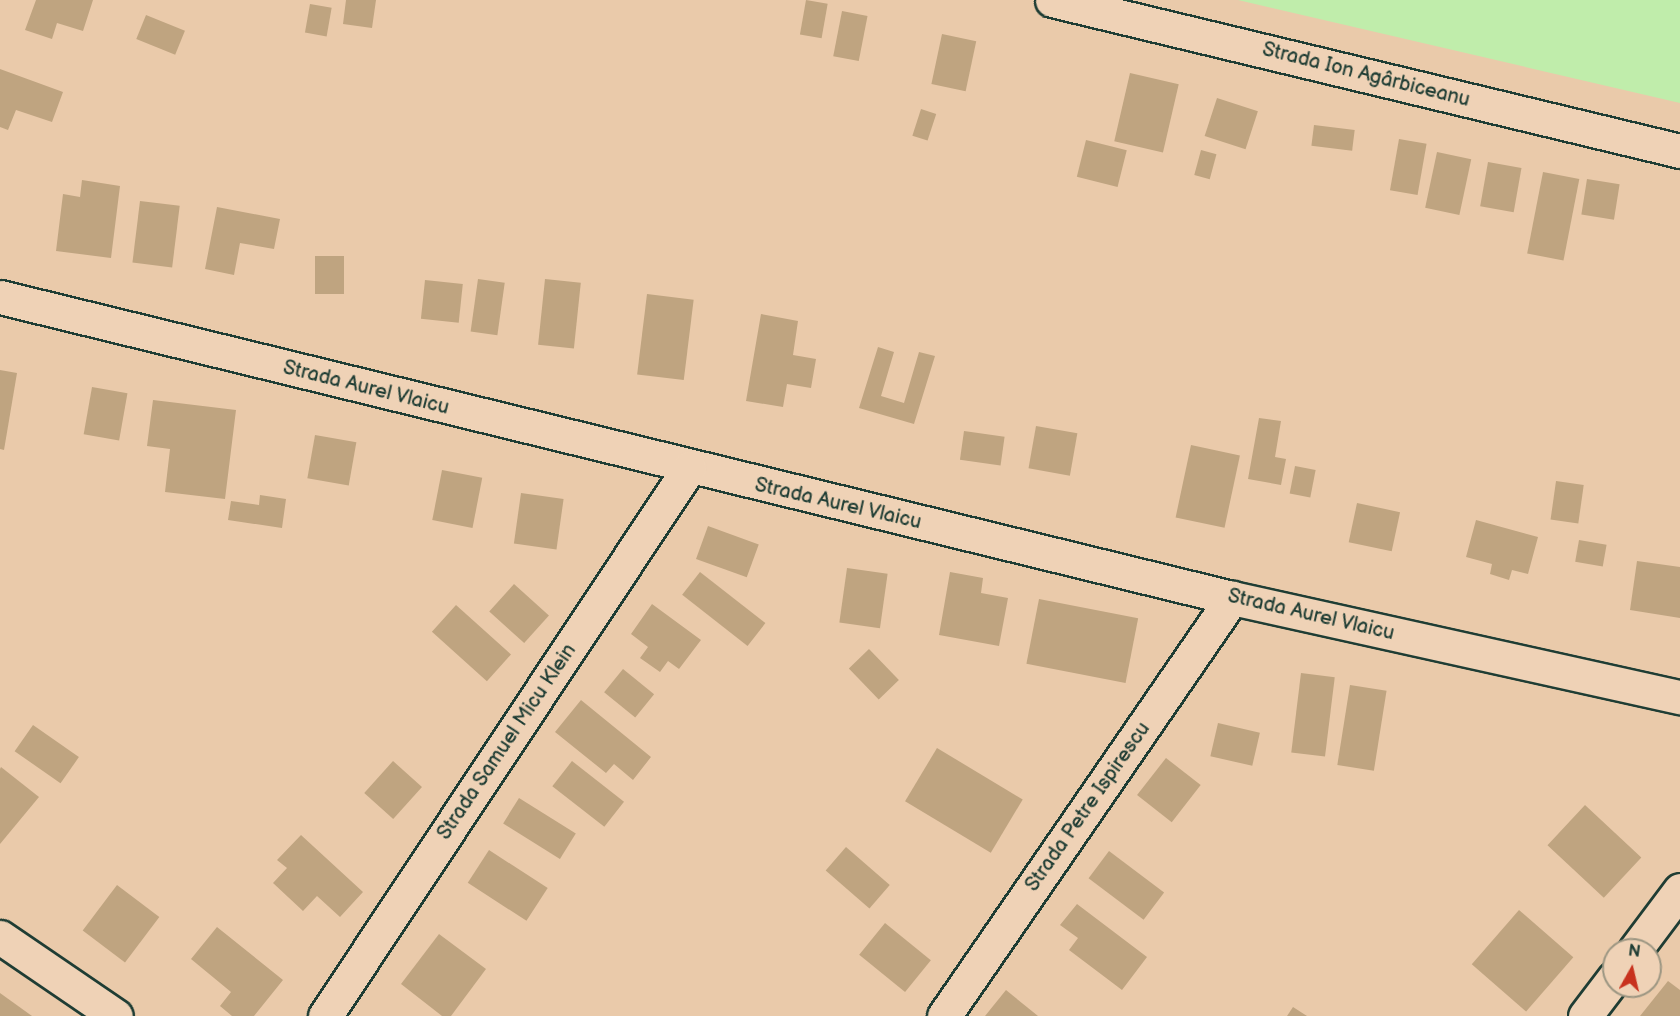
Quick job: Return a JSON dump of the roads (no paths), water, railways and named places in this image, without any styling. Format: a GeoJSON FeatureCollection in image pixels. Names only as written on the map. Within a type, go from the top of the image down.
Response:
{"type":"FeatureCollection","features":[{"type":"Feature","properties":{"kind":"street","name":"Strada Ion Agârbiceanu"},"geometry":{"type":"LineString","coordinates":[[1053,0],[1680,151]]}},
{"type":"Feature","properties":{"kind":"street","name":"Strada Aurel Vlaicu"},"geometry":{"type":"LineString","coordinates":[[0,297],[689,468],[1232,598],[1680,697]]}},
{"type":"Feature","properties":{"kind":"street","name":"Strada Samuel Micu Klein"},"geometry":{"type":"LineString","coordinates":[[325,1016],[689,468]]}},
{"type":"Feature","properties":{"kind":"street","name":"Strada Petre Ispirescu"},"geometry":{"type":"LineString","coordinates":[[944,1016],[1232,598]]}},
{"type":"Feature","properties":{"kind":"street"},"geometry":{"type":"LineString","coordinates":[[1644,938],[1680,890]]}},
{"type":"Feature","properties":{"kind":"street"},"geometry":{"type":"LineString","coordinates":[[0,937],[116,1016]]}},
{"type":"Feature","properties":{"kind":"street"},"geometry":{"type":"LineString","coordinates":[[1585,1016],[1602,994]]}}]}
